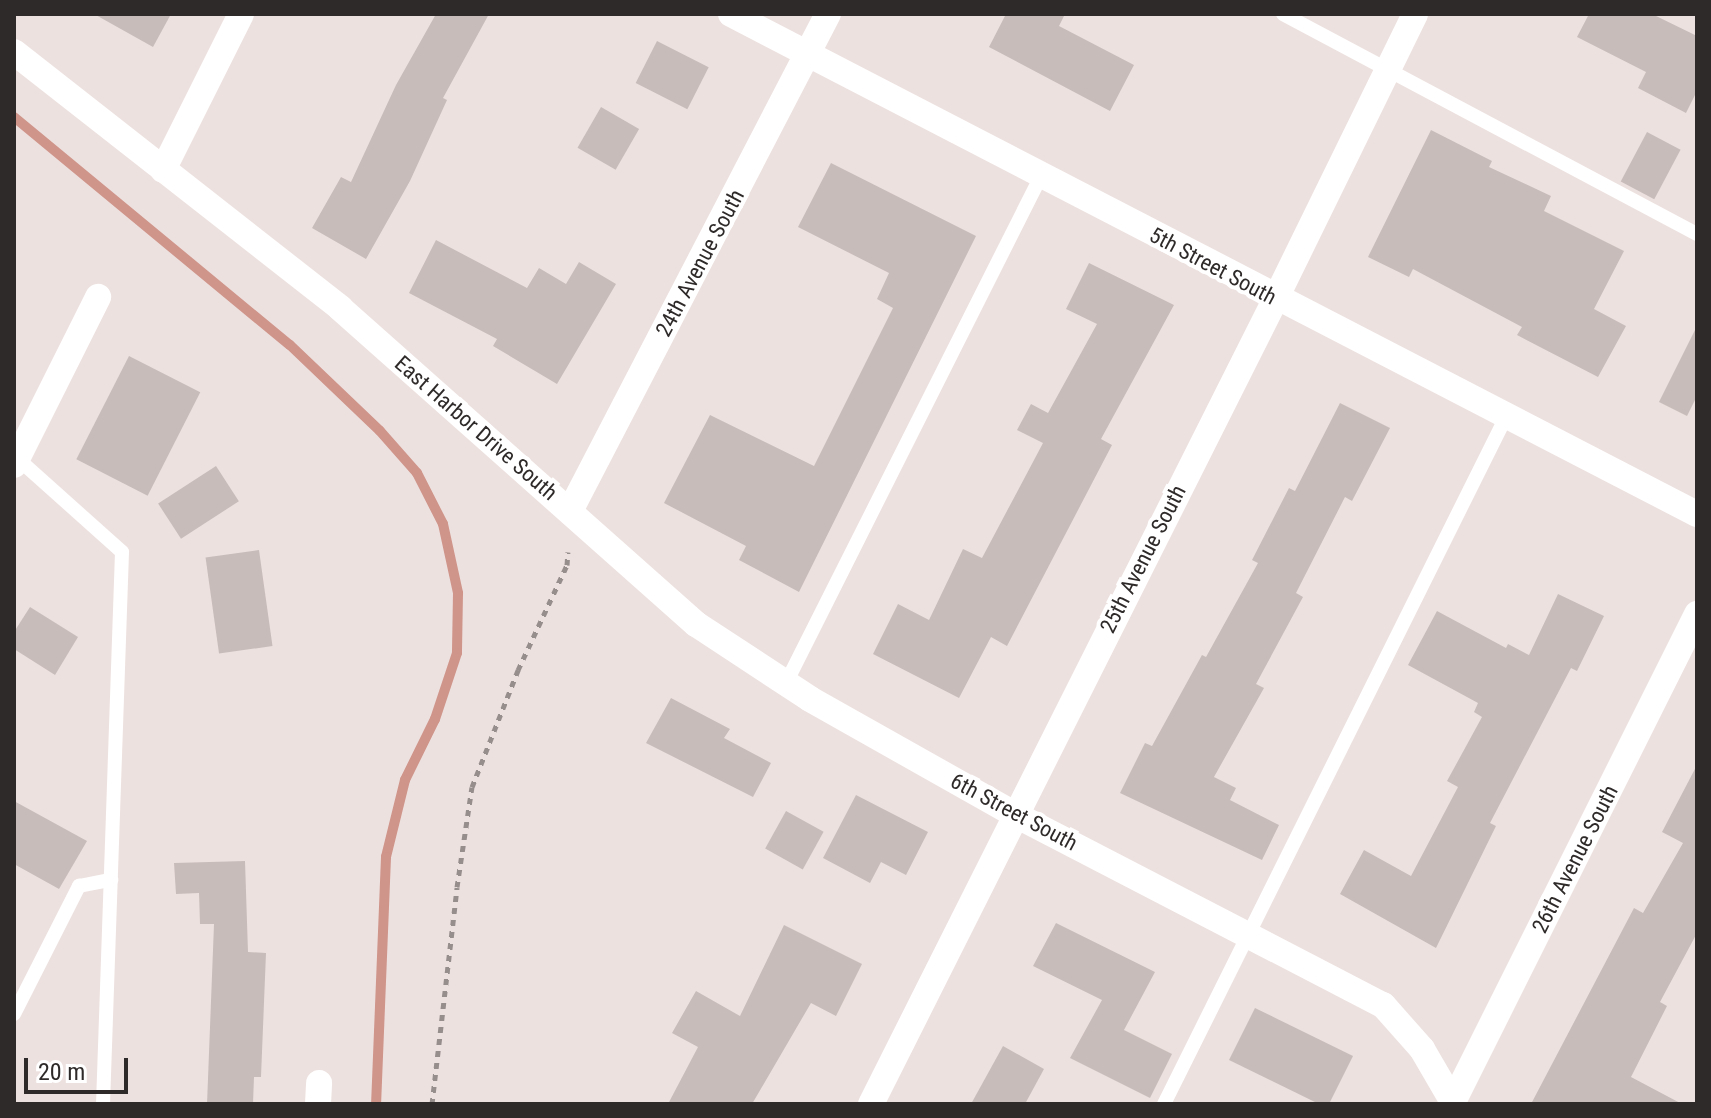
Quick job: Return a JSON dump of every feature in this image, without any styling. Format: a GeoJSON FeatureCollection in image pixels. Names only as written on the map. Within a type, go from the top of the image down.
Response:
{"type":"FeatureCollection","features":[{"type":"Feature","properties":{"kind":"street"},"geometry":{"type":"LineString","coordinates":[[163,170],[241,14]]}},
{"type":"Feature","properties":{"kind":"street","name":"5th Street South"},"geometry":{"type":"LineString","coordinates":[[731,14],[1697,514]]}},
{"type":"Feature","properties":{"kind":"street","name":"24th Avenue South"},"geometry":{"type":"LineString","coordinates":[[570,511],[828,14]]}},
{"type":"Feature","properties":{"kind":"street","name":"25th Avenue South"},"geometry":{"type":"LineString","coordinates":[[871,1104],[1014,814],[1276,298],[1415,14]]}},
{"type":"Feature","properties":{"kind":"street","name":"East Harbor Drive South"},"geometry":{"type":"LineString","coordinates":[[14,52],[340,308],[570,511]]}},
{"type":"Feature","properties":{"kind":"street"},"geometry":{"type":"LineString","coordinates":[[15,460],[98,297]]}},
{"type":"Feature","properties":{"kind":"street","name":"6th Street South"},"geometry":{"type":"LineString","coordinates":[[570,511],[696,624],[786,683],[1014,814],[1383,1005],[1422,1049],[1453,1103]]}},
{"type":"Feature","properties":{"kind":"street","name":"26th Avenue South"},"geometry":{"type":"LineString","coordinates":[[1453,1103],[1697,614]]}},
{"type":"Feature","properties":{"kind":"lane"},"geometry":{"type":"LineString","coordinates":[[1283,14],[1697,234]]}},
{"type":"Feature","properties":{"kind":"lane"},"geometry":{"type":"LineString","coordinates":[[786,683],[1041,176]]}},
{"type":"Feature","properties":{"kind":"lane"},"geometry":{"type":"LineString","coordinates":[[1164,1104],[1506,417]]}},
{"type":"Feature","properties":{"kind":"lane"},"geometry":{"type":"LineString","coordinates":[[15,460],[122,552],[103,1104]]}},
{"type":"Feature","properties":{"kind":"lane"},"geometry":{"type":"LineString","coordinates":[[14,1014],[79,886],[111,880]]}},
{"type":"Feature","properties":{"kind":"path","name":"East Harbor Drive South"},"geometry":{"type":"LineString","coordinates":[[432,1104],[472,787],[518,670],[567,565],[570,511]]}},
{"type":"Feature","properties":{"kind":"building"},"geometry":{"type":"Polygon","coordinates":[[[94,14],[171,14],[153,47],[94,14]]]}},
{"type":"Feature","properties":{"kind":"building"},"geometry":{"type":"Polygon","coordinates":[[[436,14],[489,14],[443,98],[447,100],[410,181],[366,259],[312,228],[341,177],[351,182],[396,85],[436,14]]]}},
{"type":"Feature","properties":{"kind":"building"},"geometry":{"type":"Polygon","coordinates":[[[1006,14],[1065,14],[1059,26],[1134,65],[1110,111],[989,47],[1006,14]]]}},
{"type":"Feature","properties":{"kind":"building"},"geometry":{"type":"Polygon","coordinates":[[[1589,14],[1652,14],[1697,36],[1697,91],[1686,113],[1638,88],[1646,72],[1577,37],[1589,14]]]}},
{"type":"Feature","properties":{"kind":"building"},"geometry":{"type":"Polygon","coordinates":[[[657,41],[709,67],[687,109],[636,83],[657,41]]]}},
{"type":"Feature","properties":{"kind":"building"},"geometry":{"type":"Polygon","coordinates":[[[601,107],[639,129],[616,170],[578,148],[601,107]]]}},
{"type":"Feature","properties":{"kind":"building"},"geometry":{"type":"Polygon","coordinates":[[[1431,130],[1492,161],[1489,167],[1551,196],[1544,211],[1624,251],[1594,309],[1626,326],[1598,377],[1517,335],[1522,327],[1413,269],[1409,277],[1368,257],[1431,130]]]}},
{"type":"Feature","properties":{"kind":"building"},"geometry":{"type":"Polygon","coordinates":[[[1647,132],[1681,150],[1654,199],[1621,181],[1647,132]]]}},
{"type":"Feature","properties":{"kind":"building"},"geometry":{"type":"Polygon","coordinates":[[[831,163],[976,236],[799,592],[739,560],[746,546],[664,503],[710,415],[814,466],[893,308],[877,299],[889,273],[798,227],[831,163]]]}},
{"type":"Feature","properties":{"kind":"building"},"geometry":{"type":"Polygon","coordinates":[[[436,240],[527,288],[539,268],[566,284],[579,262],[616,284],[557,384],[493,346],[497,339],[409,293],[436,240]]]}},
{"type":"Feature","properties":{"kind":"building"},"geometry":{"type":"Polygon","coordinates":[[[1089,263],[1174,305],[1101,439],[1112,445],[1007,646],[991,637],[959,698],[873,654],[898,604],[929,620],[963,549],[982,558],[1043,443],[1017,430],[1031,404],[1048,413],[1097,324],[1066,309],[1089,263]]]}},
{"type":"Feature","properties":{"kind":"building"},"geometry":{"type":"Polygon","coordinates":[[[1697,326],[1697,396],[1687,416],[1659,402],[1697,326]]]}},
{"type":"Feature","properties":{"kind":"building"},"geometry":{"type":"Polygon","coordinates":[[[129,356],[200,392],[148,496],[76,459],[129,356]]]}},
{"type":"Feature","properties":{"kind":"building"},"geometry":{"type":"Polygon","coordinates":[[[1340,403],[1390,428],[1352,501],[1345,497],[1296,593],[1303,597],[1256,684],[1264,688],[1214,777],[1236,788],[1230,800],[1279,825],[1262,860],[1120,793],[1145,743],[1152,746],[1202,655],[1206,657],[1258,563],[1252,560],[1289,488],[1295,491],[1340,403]]]}},
{"type":"Feature","properties":{"kind":"building"},"geometry":{"type":"Polygon","coordinates":[[[216,466],[239,501],[181,539],[158,504],[216,466]]]}},
{"type":"Feature","properties":{"kind":"building"},"geometry":{"type":"Polygon","coordinates":[[[259,550],[272,646],[219,654],[206,558],[259,550]]]}},
{"type":"Feature","properties":{"kind":"building"},"geometry":{"type":"Polygon","coordinates":[[[1558,594],[1604,616],[1577,671],[1571,668],[1490,823],[1496,826],[1436,948],[1340,894],[1364,850],[1411,876],[1458,787],[1447,781],[1482,717],[1474,712],[1478,703],[1408,665],[1437,611],[1506,648],[1508,644],[1529,655],[1558,594]]]}},
{"type":"Feature","properties":{"kind":"building"},"geometry":{"type":"Polygon","coordinates":[[[30,607],[78,637],[55,675],[14,649],[14,632],[30,607]]]}},
{"type":"Feature","properties":{"kind":"building"},"geometry":{"type":"Polygon","coordinates":[[[671,698],[730,729],[724,738],[771,763],[753,797],[646,743],[671,698]]]}},
{"type":"Feature","properties":{"kind":"building"},"geometry":{"type":"Polygon","coordinates":[[[1697,765],[1697,933],[1660,1002],[1667,1006],[1631,1077],[1682,1104],[1531,1104],[1634,908],[1643,913],[1683,843],[1662,832],[1697,765]]]}},
{"type":"Feature","properties":{"kind":"building"},"geometry":{"type":"Polygon","coordinates":[[[856,795],[928,832],[906,875],[881,862],[870,883],[823,858],[856,795]]]}},
{"type":"Feature","properties":{"kind":"building"},"geometry":{"type":"Polygon","coordinates":[[[14,801],[87,841],[59,889],[14,864],[14,801]]]}},
{"type":"Feature","properties":{"kind":"building"},"geometry":{"type":"Polygon","coordinates":[[[786,811],[824,832],[803,869],[765,849],[786,811]]]}},
{"type":"Feature","properties":{"kind":"building"},"geometry":{"type":"Polygon","coordinates":[[[245,861],[248,952],[266,953],[261,1077],[254,1077],[253,1104],[207,1104],[214,924],[200,924],[199,893],[176,894],[174,863],[245,861]]]}},
{"type":"Feature","properties":{"kind":"building"},"geometry":{"type":"Polygon","coordinates":[[[1056,923],[1155,972],[1124,1030],[1172,1054],[1150,1098],[1070,1058],[1102,1000],[1033,966],[1056,923]]]}},
{"type":"Feature","properties":{"kind":"building"},"geometry":{"type":"Polygon","coordinates":[[[784,925],[862,964],[836,1016],[811,1003],[752,1104],[668,1104],[698,1047],[672,1033],[696,991],[740,1016],[784,925]]]}},
{"type":"Feature","properties":{"kind":"building"},"geometry":{"type":"Polygon","coordinates":[[[1255,1008],[1353,1056],[1329,1104],[1319,1104],[1229,1060],[1255,1008]]]}},
{"type":"Feature","properties":{"kind":"building"},"geometry":{"type":"Polygon","coordinates":[[[1003,1046],[1044,1069],[1025,1104],[971,1104],[1003,1046]]]}},
{"type":"Feature","properties":{"kind":"waterway"},"geometry":{"type":"LineString","coordinates":[[14,117],[290,345],[380,431],[417,473],[443,524],[458,593],[457,653],[435,719],[405,780],[386,857],[376,1104]]}}]}
